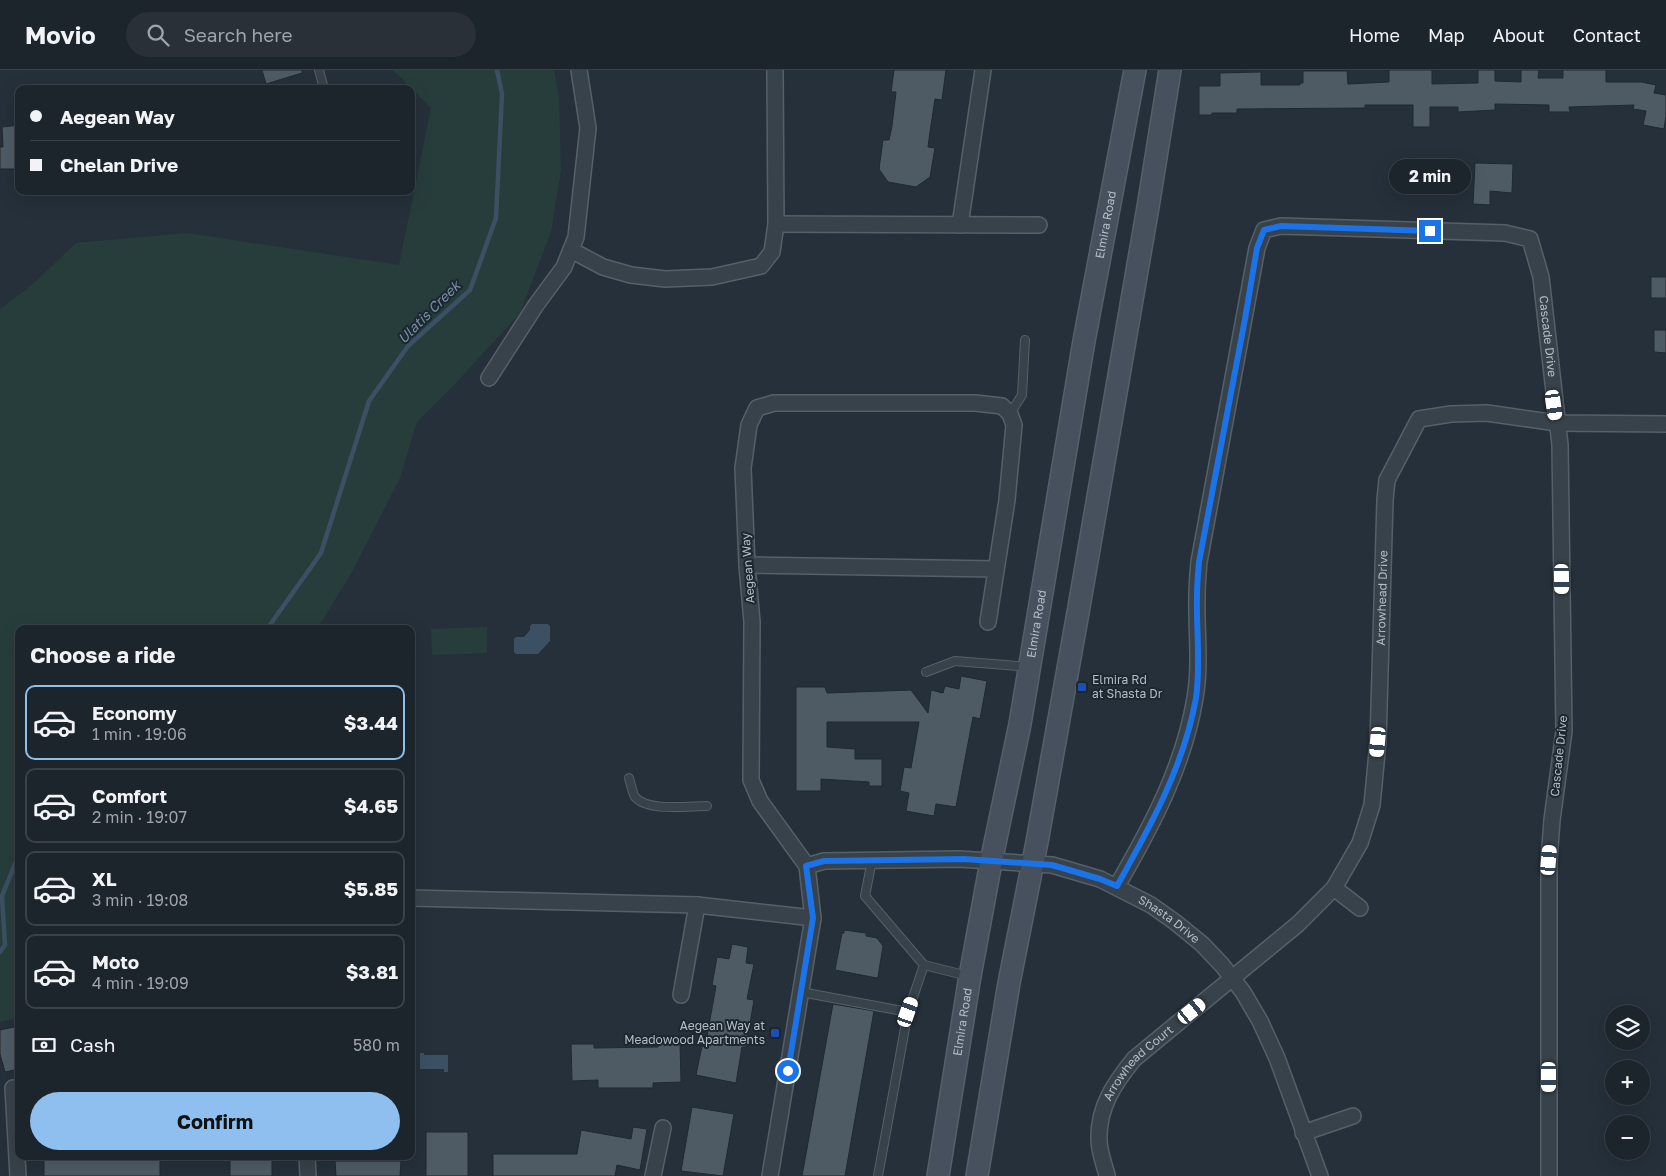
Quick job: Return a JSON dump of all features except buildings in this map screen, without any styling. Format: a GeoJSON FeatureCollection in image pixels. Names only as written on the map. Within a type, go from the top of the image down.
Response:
{"type":"FeatureCollection","features":[{"type":"Feature","properties":{"kind":"main road","name":"Elmira Road"},"geometry":{"type":"LineString","coordinates":[[938,1176],[970,976],[991,862],[1020,724],[1084,341],[1136,70]]}},
{"type":"Feature","properties":{"kind":"main road"},"geometry":{"type":"LineString","coordinates":[[977,1176],[1008,983],[1032,864],[1112,421],[1170,70]]}},
{"type":"Feature","properties":{"kind":"street"},"geometry":{"type":"LineString","coordinates":[[489,378],[536,305],[564,267],[576,237],[588,128],[579,70]]}},
{"type":"Feature","properties":{"kind":"street"},"geometry":{"type":"LineString","coordinates":[[571,250],[603,267],[631,275],[665,279],[712,277],[761,266],[772,252],[776,224],[775,70]]}},
{"type":"Feature","properties":{"kind":"street"},"geometry":{"type":"LineString","coordinates":[[960,225],[983,70]]}},
{"type":"Feature","properties":{"kind":"street"},"geometry":{"type":"LineString","coordinates":[[776,224],[1039,225]]}},
{"type":"Feature","properties":{"kind":"street","name":"Cascade Drive"},"geometry":{"type":"LineString","coordinates":[[1117,886],[1146,836],[1171,783],[1188,731],[1196,697],[1199,658],[1196,595],[1199,562],[1257,248],[1264,230],[1281,226],[1505,233],[1530,239],[1541,277],[1560,455],[1564,731],[1552,820],[1549,860],[1549,1176]]}},
{"type":"Feature","properties":{"kind":"street","name":"Aegean Way"},"geometry":{"type":"LineString","coordinates":[[770,1176],[813,918],[806,866],[760,801],[751,780],[752,622],[747,565],[743,468],[749,425],[757,408],[774,403],[974,403],[1002,406],[1010,414]]}},
{"type":"Feature","properties":{"kind":"street","name":"Arrowhead Drive"},"geometry":{"type":"LineString","coordinates":[[1232,979],[1298,924],[1334,888],[1360,843],[1372,805],[1378,742],[1387,480],[1419,418],[1451,414],[1487,413],[1557,424],[1666,424]]}},
{"type":"Feature","properties":{"kind":"street"},"geometry":{"type":"LineString","coordinates":[[988,622],[1007,500],[1014,425],[1010,414]]}},
{"type":"Feature","properties":{"kind":"street"},"geometry":{"type":"LineString","coordinates":[[747,565],[996,570]]}},
{"type":"Feature","properties":{"kind":"street","name":"Shasta Drive"},"geometry":{"type":"LineString","coordinates":[[806,866],[824,861],[964,859],[1056,866],[1100,879],[1151,905],[1202,944],[1243,992],[1260,1021],[1276,1058],[1320,1176]]}},
{"type":"Feature","properties":{"kind":"street"},"geometry":{"type":"LineString","coordinates":[[1334,888],[1360,908]]}},
{"type":"Feature","properties":{"kind":"street"},"geometry":{"type":"LineString","coordinates":[[415,898],[697,905],[813,918]]}},
{"type":"Feature","properties":{"kind":"street"},"geometry":{"type":"LineString","coordinates":[[681,995],[697,905]]}},
{"type":"Feature","properties":{"kind":"street","name":"Arrowhead Court"},"geometry":{"type":"LineString","coordinates":[[1107,1175],[1099,1141],[1102,1110],[1115,1082],[1134,1059],[1232,979]]}},
{"type":"Feature","properties":{"kind":"street"},"geometry":{"type":"LineString","coordinates":[[13,1088],[15,1123]]}},
{"type":"Feature","properties":{"kind":"street"},"geometry":{"type":"LineString","coordinates":[[1303,1133],[1353,1116]]}},
{"type":"Feature","properties":{"kind":"street"},"geometry":{"type":"LineString","coordinates":[[653,1176],[663,1128]]}},
{"type":"Feature","properties":{"kind":"street"},"geometry":{"type":"LineString","coordinates":[[17,1160],[18,1176]]}},
{"type":"Feature","properties":{"kind":"street"},"geometry":{"type":"LineString","coordinates":[[307,1160],[308,1176]]}},
{"type":"Feature","properties":{"kind":"lane"},"geometry":{"type":"LineString","coordinates":[[319,70],[323,85]]}},
{"type":"Feature","properties":{"kind":"lane"},"geometry":{"type":"LineString","coordinates":[[1010,414],[1022,395],[1025,340]]}},
{"type":"Feature","properties":{"kind":"lane"},"geometry":{"type":"LineString","coordinates":[[926,672],[955,661],[1030,667]]}},
{"type":"Feature","properties":{"kind":"lane"},"geometry":{"type":"LineString","coordinates":[[629,778],[634,795],[642,803],[653,806],[707,806]]}},
{"type":"Feature","properties":{"kind":"lane"},"geometry":{"type":"LineString","coordinates":[[872,860],[866,896],[924,965],[970,976]]}},
{"type":"Feature","properties":{"kind":"lane"},"geometry":{"type":"LineString","coordinates":[[878,1176],[908,1012],[924,965]]}},
{"type":"Feature","properties":{"kind":"lane"},"geometry":{"type":"LineString","coordinates":[[801,992],[908,1012]]}},
{"type":"Feature","properties":{"kind":"green space"},"geometry":{"type":"Polygon","coordinates":[[[393,70],[554,70],[559,97],[561,171],[551,232],[520,313],[456,383],[417,422],[400,478],[351,574],[319,625],[15,625],[15,1019],[0,1022],[0,309],[32,285],[76,243],[187,233],[399,265],[413,195],[415,195],[415,186],[431,108],[415,92],[415,85],[408,85],[393,70]]]}},
{"type":"Feature","properties":{"kind":"green space"},"geometry":{"type":"Polygon","coordinates":[[[487,627],[487,653],[432,655],[431,629],[487,627]]]}},
{"type":"Feature","properties":{"kind":"water"},"geometry":{"type":"Polygon","coordinates":[[[532,624],[548,624],[550,626],[550,641],[538,654],[516,654],[514,652],[514,639],[516,637],[524,637],[532,624]]]}},
{"type":"Feature","properties":{"kind":"water"},"geometry":{"type":"Polygon","coordinates":[[[420,1053],[424,1053],[424,1055],[448,1055],[448,1072],[444,1072],[444,1069],[420,1069],[420,1053]]]}},
{"type":"Feature","properties":{"kind":"waterway","name":"Ulatis Creek"},"geometry":{"type":"LineString","coordinates":[[270,625],[321,553],[369,401],[408,346],[470,290],[496,218],[502,94],[497,70]]}},
{"type":"Feature","properties":{"kind":"waterway","name":"Ulatis Creek"},"geometry":{"type":"LineString","coordinates":[[0,952],[5,945],[2,896],[15,864]]}},
{"type":"Feature","properties":{"kind":"place","name":"Elmira Rd at Shasta Dr"},"geometry":{"type":"Point","coordinates":[1082,687]}},
{"type":"Feature","properties":{"kind":"place","name":"Aegean Way at Meadowood Apartments"},"geometry":{"type":"Point","coordinates":[775,1033]}},
{"type":"Feature","properties":{"kind":"route"},"geometry":{"type":"LineString","coordinates":[[788,1071],[813,918],[806,866],[824,861],[964,859],[1052,865],[1117,886],[1146,836],[1171,783],[1188,731],[1196,697],[1199,658],[1196,595],[1199,562],[1257,248],[1264,230],[1281,226],[1430,231]]}}]}
